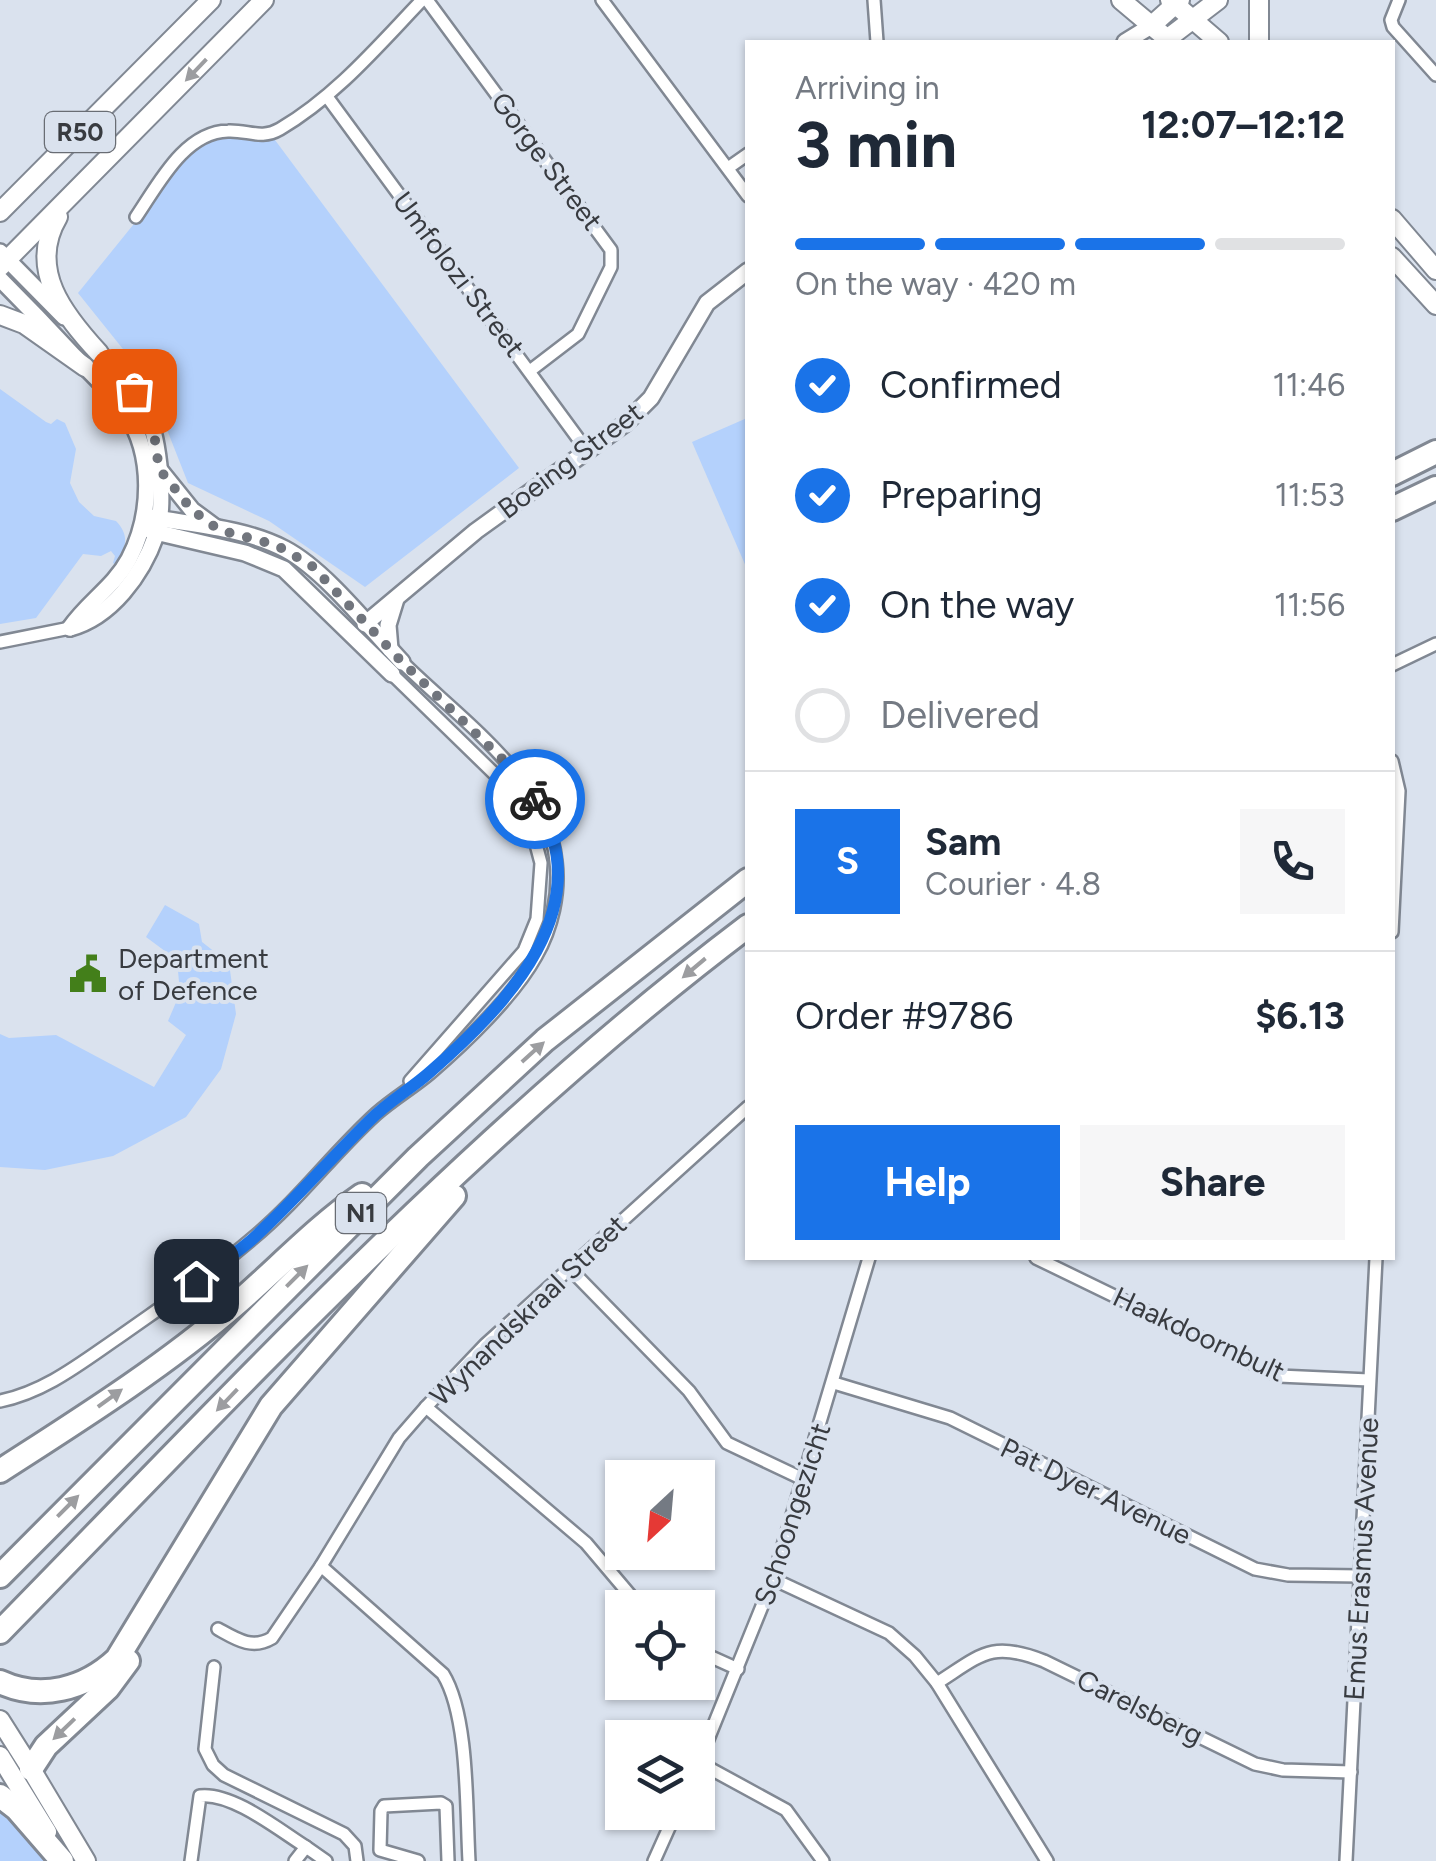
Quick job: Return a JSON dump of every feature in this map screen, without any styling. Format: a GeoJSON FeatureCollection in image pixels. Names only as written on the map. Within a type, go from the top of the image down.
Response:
{"type":"FeatureCollection","features":[{"type":"Feature","properties":{"kind":"highway"},"geometry":{"type":"LineString","coordinates":[[1395,472],[1436,452]]}},
{"type":"Feature","properties":{"kind":"highway"},"geometry":{"type":"LineString","coordinates":[[1395,508],[1436,488]]}},
{"type":"Feature","properties":{"kind":"highway","name":"N1"},"geometry":{"type":"LineString","coordinates":[[0,1576],[418,1156],[545,1040],[745,882]]}},
{"type":"Feature","properties":{"kind":"highway","name":"N1"},"geometry":{"type":"LineString","coordinates":[[0,1632],[355,1270],[525,1114],[745,928]]}},
{"type":"Feature","properties":{"kind":"highway"},"geometry":{"type":"LineString","coordinates":[[5,1684],[52,1691],[73,1687],[104,1672],[136,1632],[249,1441],[293,1377],[525,1114]]}},
{"type":"Feature","properties":{"kind":"highway"},"geometry":{"type":"LineString","coordinates":[[0,1469],[54,1436],[231,1308],[348,1205],[418,1156]]}},
{"type":"Feature","properties":{"kind":"highway"},"geometry":{"type":"LineString","coordinates":[[66,1861],[17,1809],[14,1781],[124,1670],[194,1534]]}},
{"type":"Feature","properties":{"kind":"main road","name":"R50"},"geometry":{"type":"LineString","coordinates":[[0,212],[210,0]]}},
{"type":"Feature","properties":{"kind":"main road","name":"R50"},"geometry":{"type":"LineString","coordinates":[[3,259],[66,204],[264,0]]}},
{"type":"Feature","properties":{"kind":"main road"},"geometry":{"type":"LineString","coordinates":[[1121,0],[1166,40]]}},
{"type":"Feature","properties":{"kind":"main road"},"geometry":{"type":"LineString","coordinates":[[1168,40],[1218,0]]}},
{"type":"Feature","properties":{"kind":"main road"},"geometry":{"type":"LineString","coordinates":[[1259,40],[1260,0]]}},
{"type":"Feature","properties":{"kind":"main road"},"geometry":{"type":"LineString","coordinates":[[1151,26],[1175,1],[1217,40]]}},
{"type":"Feature","properties":{"kind":"main road"},"geometry":{"type":"LineString","coordinates":[[0,191],[30,183]]}},
{"type":"Feature","properties":{"kind":"main road"},"geometry":{"type":"LineString","coordinates":[[66,204],[51,228],[46,272],[65,312],[98,353]]}},
{"type":"Feature","properties":{"kind":"main road"},"geometry":{"type":"LineString","coordinates":[[1395,222],[1436,270]]}},
{"type":"Feature","properties":{"kind":"main road"},"geometry":{"type":"LineString","coordinates":[[1395,260],[1436,305]]}},
{"type":"Feature","properties":{"kind":"main road"},"geometry":{"type":"LineString","coordinates":[[0,315],[24,324],[85,367]]}},
{"type":"Feature","properties":{"kind":"main road"},"geometry":{"type":"LineString","coordinates":[[0,1720],[14,1781]]}},
{"type":"Feature","properties":{"kind":"main road"},"geometry":{"type":"LineString","coordinates":[[0,1756],[14,1781],[86,1861]]}},
{"type":"Feature","properties":{"kind":"street"},"geometry":{"type":"LineString","coordinates":[[136,217],[171,167],[198,139],[226,131],[265,136],[328,98],[425,0]]}},
{"type":"Feature","properties":{"kind":"street","name":"Gorge Street"},"geometry":{"type":"LineString","coordinates":[[425,0],[611,250],[611,267],[578,334],[531,370]]}},
{"type":"Feature","properties":{"kind":"street"},"geometry":{"type":"LineString","coordinates":[[602,0],[745,192]]}},
{"type":"Feature","properties":{"kind":"street"},"geometry":{"type":"LineString","coordinates":[[874,0],[877,40]]}},
{"type":"Feature","properties":{"kind":"street"},"geometry":{"type":"LineString","coordinates":[[1399,0],[1391,20],[1402,40],[1436,75]]}},
{"type":"Feature","properties":{"kind":"street"},"geometry":{"type":"LineString","coordinates":[[1129,40],[1151,26]]}},
{"type":"Feature","properties":{"kind":"street","name":"Umfolozi Street"},"geometry":{"type":"LineString","coordinates":[[328,98],[588,452]]}},
{"type":"Feature","properties":{"kind":"street"},"geometry":{"type":"LineString","coordinates":[[728,168],[745,156]]}},
{"type":"Feature","properties":{"kind":"street"},"geometry":{"type":"LineString","coordinates":[[0,642],[86,624],[113,604],[139,571],[159,469],[154,433],[134,391],[3,259]]}},
{"type":"Feature","properties":{"kind":"street","name":"Boeing Street"},"geometry":{"type":"LineString","coordinates":[[365,624],[476,531],[638,412],[660,384],[700,312],[715,295],[745,273]]}},
{"type":"Feature","properties":{"kind":"street"},"geometry":{"type":"LineString","coordinates":[[0,279],[116,399],[136,432],[145,473],[151,524],[111,586],[70,628]]}},
{"type":"Feature","properties":{"kind":"street"},"geometry":{"type":"LineString","coordinates":[[159,469],[192,510],[219,530]]}},
{"type":"Feature","properties":{"kind":"street"},"geometry":{"type":"LineString","coordinates":[[151,524],[219,530],[287,550],[312,566],[390,649]]}},
{"type":"Feature","properties":{"kind":"street"},"geometry":{"type":"LineString","coordinates":[[151,524],[284,569],[397,668]]}},
{"type":"Feature","properties":{"kind":"street"},"geometry":{"type":"LineString","coordinates":[[397,596],[388,626],[397,668]]}},
{"type":"Feature","properties":{"kind":"street"},"geometry":{"type":"LineString","coordinates":[[315,597],[348,619],[365,624]]}},
{"type":"Feature","properties":{"kind":"street"},"geometry":{"type":"LineString","coordinates":[[341,598],[379,611]]}},
{"type":"Feature","properties":{"kind":"street"},"geometry":{"type":"LineString","coordinates":[[0,1401],[44,1387],[78,1366],[254,1237],[404,1089],[524,951],[536,919],[541,863],[529,818],[510,788],[366,634],[365,624]]}},
{"type":"Feature","properties":{"kind":"street"},"geometry":{"type":"LineString","coordinates":[[1395,663],[1436,644]]}},
{"type":"Feature","properties":{"kind":"street"},"geometry":{"type":"LineString","coordinates":[[1395,773],[1399,791],[1395,872]]}},
{"type":"Feature","properties":{"kind":"street","name":"Wynandskraal Street"},"geometry":{"type":"LineString","coordinates":[[218,1630],[251,1644],[266,1642],[276,1634],[400,1438],[426,1407],[485,1345],[745,1110]]}},
{"type":"Feature","properties":{"kind":"street","name":"Schoongezicht"},"geometry":{"type":"LineString","coordinates":[[715,1723],[773,1579],[868,1260]]}},
{"type":"Feature","properties":{"kind":"street","name":"Haakdoornbult"},"geometry":{"type":"LineString","coordinates":[[1040,1260],[1280,1376],[1369,1380]]}},
{"type":"Feature","properties":{"kind":"street","name":"Emus Erasmus Avenue"},"geometry":{"type":"LineString","coordinates":[[1346,1861],[1376,1260]]}},
{"type":"Feature","properties":{"kind":"street"},"geometry":{"type":"LineString","coordinates":[[571,1270],[689,1391],[727,1443],[803,1480]]}},
{"type":"Feature","properties":{"kind":"street","name":"Pat Dyer Avenue"},"geometry":{"type":"LineString","coordinates":[[834,1384],[950,1418],[1255,1569],[1288,1575],[1361,1576]]}},
{"type":"Feature","properties":{"kind":"street"},"geometry":{"type":"LineString","coordinates":[[426,1407],[600,1556],[627,1590]]}},
{"type":"Feature","properties":{"kind":"street"},"geometry":{"type":"LineString","coordinates":[[322,1566],[450,1684],[458,1719],[470,1861]]}},
{"type":"Feature","properties":{"kind":"street"},"geometry":{"type":"LineString","coordinates":[[773,1579],[889,1633],[915,1656],[936,1683],[1046,1861]]}},
{"type":"Feature","properties":{"kind":"street","name":"Carelsberg"},"geometry":{"type":"LineString","coordinates":[[936,1683],[987,1652],[1014,1651],[1044,1660],[1255,1764],[1283,1770],[1351,1772]]}},
{"type":"Feature","properties":{"kind":"street"},"geometry":{"type":"LineString","coordinates":[[715,1659],[738,1670]]}},
{"type":"Feature","properties":{"kind":"street"},"geometry":{"type":"LineString","coordinates":[[214,1668],[205,1748],[213,1765],[344,1834],[354,1846],[356,1861]]}},
{"type":"Feature","properties":{"kind":"street"},"geometry":{"type":"LineString","coordinates":[[715,1772],[786,1810],[823,1861]]}},
{"type":"Feature","properties":{"kind":"street"},"geometry":{"type":"LineString","coordinates":[[191,1861],[198,1799],[210,1795],[245,1808],[326,1861]]}},
{"type":"Feature","properties":{"kind":"street"},"geometry":{"type":"LineString","coordinates":[[418,1861],[380,1850],[384,1806],[446,1806],[448,1861]]}},
{"type":"Feature","properties":{"kind":"street"},"geometry":{"type":"LineString","coordinates":[[654,1861],[668,1830]]}},
{"type":"Feature","properties":{"kind":"street"},"geometry":{"type":"LineString","coordinates":[[295,1861],[306,1847]]}},
{"type":"Feature","properties":{"kind":"shaded area"},"geometry":{"type":"Polygon","coordinates":[[[205,136],[275,140],[519,468],[365,587],[269,521],[188,483],[147,379],[78,293],[205,136]]]}},
{"type":"Feature","properties":{"kind":"shaded area"},"geometry":{"type":"Polygon","coordinates":[[[0,389],[46,422],[51,424],[57,419],[65,423],[76,449],[70,483],[79,502],[94,516],[116,521],[124,532],[125,543],[116,565],[111,551],[101,556],[83,554],[36,618],[0,624],[0,389]]]}},
{"type":"Feature","properties":{"kind":"shaded area"},"geometry":{"type":"Polygon","coordinates":[[[745,419],[745,564],[692,442],[745,419]]]}},
{"type":"Feature","properties":{"kind":"shaded area"},"geometry":{"type":"Polygon","coordinates":[[[165,905],[199,924],[202,942],[229,963],[236,1014],[221,1069],[186,1117],[113,1156],[45,1170],[0,1167],[0,1034],[9,1038],[56,1035],[154,1087],[186,1035],[168,1021],[180,993],[177,960],[146,937],[165,905]]]}},
{"type":"Feature","properties":{"kind":"shaded area"},"geometry":{"type":"Polygon","coordinates":[[[0,1808],[12,1817],[44,1861],[0,1861],[0,1808]]]}},
{"type":"Feature","properties":{"kind":"way so far"},"geometry":{"type":"LineString","coordinates":[[134,391],[154,433],[159,469],[179,497],[219,530],[276,545],[312,566],[402,662],[522,778],[535,799]]}},
{"type":"Feature","properties":{"kind":"place","name":"Department of Defence"},"geometry":{"type":"Point","coordinates":[88,974]}},
{"type":"Feature","properties":{"kind":"route"},"geometry":{"type":"LineString","coordinates":[[196,1281],[254,1237],[372,1118],[404,1089],[427,1075],[498,1006],[535,958],[552,922],[556,862],[553,840],[535,799]]}}]}
